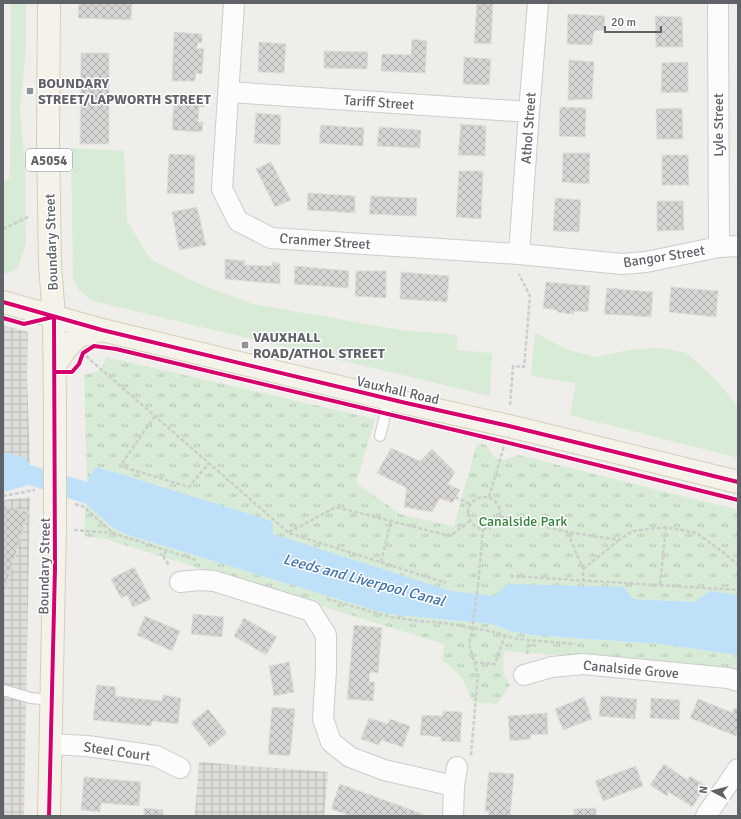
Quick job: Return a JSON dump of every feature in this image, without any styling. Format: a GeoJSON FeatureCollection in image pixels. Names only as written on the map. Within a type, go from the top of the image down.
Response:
{"type":"FeatureCollection","features":[{"type":"Feature","properties":{"kind":"main road","name":"Boundary Street"},"geometry":{"type":"LineString","coordinates":[[49,3],[50,265],[54,317],[55,412],[61,528],[52,700],[50,816]]}},
{"type":"Feature","properties":{"kind":"main road","name":"Vauxhall Road"},"geometry":{"type":"LineString","coordinates":[[3,302],[102,330],[389,399],[509,426],[738,482]]}},
{"type":"Feature","properties":{"kind":"main road"},"geometry":{"type":"LineString","coordinates":[[55,365],[68,346],[79,336],[102,330]]}},
{"type":"Feature","properties":{"kind":"street","name":"Cranmer Street"},"geometry":{"type":"LineString","coordinates":[[234,3],[222,189],[238,221],[271,238],[519,254]]}},
{"type":"Feature","properties":{"kind":"street","name":"Athol Street"},"geometry":{"type":"LineString","coordinates":[[519,254],[538,3]]}},
{"type":"Feature","properties":{"kind":"street","name":"Lyle Street"},"geometry":{"type":"LineString","coordinates":[[718,3],[729,246]]}},
{"type":"Feature","properties":{"kind":"street","name":"Tariff Street"},"geometry":{"type":"LineString","coordinates":[[228,92],[529,112]]}},
{"type":"Feature","properties":{"kind":"street","name":"Bangor Street"},"geometry":{"type":"LineString","coordinates":[[519,254],[622,264],[646,262],[729,246]]}},
{"type":"Feature","properties":{"kind":"street"},"geometry":{"type":"LineString","coordinates":[[180,582],[200,580],[214,582],[311,611],[326,635],[326,670],[323,719],[331,742],[350,757],[384,770],[456,776],[452,816]]}},
{"type":"Feature","properties":{"kind":"street","name":"Canalside Grove"},"geometry":{"type":"LineString","coordinates":[[524,675],[552,667],[583,664],[728,678],[738,681]]}},
{"type":"Feature","properties":{"kind":"street","name":"Steel Court"},"geometry":{"type":"LineString","coordinates":[[51,744],[87,746],[156,756],[180,768]]}},
{"type":"Feature","properties":{"kind":"street"},"geometry":{"type":"LineString","coordinates":[[706,816],[738,769]]}},
{"type":"Feature","properties":{"kind":"lane"},"geometry":{"type":"LineString","coordinates":[[380,436],[389,399]]}},
{"type":"Feature","properties":{"kind":"lane"},"geometry":{"type":"LineString","coordinates":[[3,690],[31,698],[52,700]]}},
{"type":"Feature","properties":{"kind":"path"},"geometry":{"type":"LineString","coordinates":[[3,229],[49,207]]}},
{"type":"Feature","properties":{"kind":"path"},"geometry":{"type":"LineString","coordinates":[[489,497],[509,426],[513,366],[524,367],[530,296],[518,271],[519,254]]}},
{"type":"Feature","properties":{"kind":"path"},"geometry":{"type":"LineString","coordinates":[[81,359],[83,353],[89,350]]}},
{"type":"Feature","properties":{"kind":"path"},"geometry":{"type":"LineString","coordinates":[[83,353],[289,533],[446,583]]}},
{"type":"Feature","properties":{"kind":"path"},"geometry":{"type":"LineString","coordinates":[[155,416],[120,466],[189,487],[209,463]]}},
{"type":"Feature","properties":{"kind":"path"},"geometry":{"type":"LineString","coordinates":[[3,496],[34,490],[42,493]]}},
{"type":"Feature","properties":{"kind":"path"},"geometry":{"type":"LineString","coordinates":[[455,497],[470,504]]}},
{"type":"Feature","properties":{"kind":"path"},"geometry":{"type":"LineString","coordinates":[[478,497],[489,497],[493,499],[499,507],[500,516],[494,525],[483,529],[478,528],[470,521],[468,512],[470,504],[478,497]]}},
{"type":"Feature","properties":{"kind":"path"},"geometry":{"type":"LineString","coordinates":[[70,502],[84,507],[112,533]]}},
{"type":"Feature","properties":{"kind":"path"},"geometry":{"type":"LineString","coordinates":[[289,533],[336,507],[450,536],[470,521]]}},
{"type":"Feature","properties":{"kind":"path"},"geometry":{"type":"LineString","coordinates":[[500,516],[568,532],[619,540]]}},
{"type":"Feature","properties":{"kind":"path"},"geometry":{"type":"LineString","coordinates":[[382,562],[391,521]]}},
{"type":"Feature","properties":{"kind":"path"},"geometry":{"type":"LineString","coordinates":[[582,569],[633,531],[666,527],[697,533],[724,552],[738,565]]}},
{"type":"Feature","properties":{"kind":"path"},"geometry":{"type":"LineString","coordinates":[[660,584],[666,527]]}},
{"type":"Feature","properties":{"kind":"path"},"geometry":{"type":"LineString","coordinates":[[61,528],[112,533],[203,562]]}},
{"type":"Feature","properties":{"kind":"path"},"geometry":{"type":"LineString","coordinates":[[456,776],[470,756],[478,675],[469,644],[478,586],[483,529]]}},
{"type":"Feature","properties":{"kind":"path"},"geometry":{"type":"LineString","coordinates":[[568,532],[582,569],[583,580]]}},
{"type":"Feature","properties":{"kind":"path"},"geometry":{"type":"LineString","coordinates":[[510,576],[660,584],[738,590]]}},
{"type":"Feature","properties":{"kind":"path"},"geometry":{"type":"LineString","coordinates":[[323,598],[391,617],[444,623],[490,631],[517,640],[576,644]]}},
{"type":"Feature","properties":{"kind":"path"},"geometry":{"type":"LineString","coordinates":[[474,662],[495,664],[505,635]]}},
{"type":"Feature","properties":{"kind":"shaded area"},"geometry":{"type":"Polygon","coordinates":[[[3,325],[28,332],[27,375],[30,465],[26,458],[3,452],[3,325]]]}},
{"type":"Feature","properties":{"kind":"shaded area"},"geometry":{"type":"Polygon","coordinates":[[[30,497],[24,816],[3,816],[3,500],[30,497]]]}},
{"type":"Feature","properties":{"kind":"shaded area"},"geometry":{"type":"Polygon","coordinates":[[[199,762],[328,772],[324,816],[195,816],[199,762]]]}},
{"type":"Feature","properties":{"kind":"green space"},"geometry":{"type":"Polygon","coordinates":[[[11,3],[26,3],[26,50],[20,110],[25,165],[26,243],[18,268],[3,275],[3,182],[10,177],[11,3]]]}},
{"type":"Feature","properties":{"kind":"green space"},"geometry":{"type":"Polygon","coordinates":[[[71,148],[124,151],[127,220],[150,259],[192,281],[253,304],[401,330],[457,335],[457,350],[492,353],[490,396],[93,301],[79,290],[73,279],[71,148]]]}},
{"type":"Feature","properties":{"kind":"green space"},"geometry":{"type":"Polygon","coordinates":[[[535,333],[568,350],[596,357],[629,350],[660,348],[687,353],[716,380],[738,406],[738,458],[570,415],[576,383],[531,376],[535,333]]]}},
{"type":"Feature","properties":{"kind":"green space","name":"Canalside Park"},"geometry":{"type":"Polygon","coordinates":[[[106,357],[375,419],[356,483],[402,515],[454,526],[477,443],[486,445],[494,457],[504,460],[518,455],[738,510],[738,595],[710,591],[694,602],[633,599],[623,587],[495,596],[451,591],[272,534],[272,521],[111,471],[95,467],[87,482],[84,375],[102,370],[106,357]]]}},
{"type":"Feature","properties":{"kind":"green space"},"geometry":{"type":"Polygon","coordinates":[[[86,504],[113,528],[128,535],[387,614],[492,624],[510,631],[531,635],[661,644],[738,655],[738,672],[597,658],[505,651],[503,669],[505,677],[510,685],[497,704],[473,702],[462,678],[442,660],[444,644],[105,539],[84,536],[86,504]]]}},
{"type":"Feature","properties":{"kind":"water","name":"Leeds and Liverpool Canal"},"geometry":{"type":"Polygon","coordinates":[[[3,452],[26,458],[30,465],[87,482],[95,467],[111,471],[272,521],[273,534],[451,591],[495,596],[507,584],[624,587],[633,599],[694,602],[710,591],[738,595],[738,655],[661,644],[531,635],[510,631],[492,624],[387,614],[128,535],[113,528],[86,504],[29,485],[3,492],[3,452]]]}},
{"type":"Feature","properties":{"kind":"building"},"geometry":{"type":"Polygon","coordinates":[[[79,3],[132,3],[131,20],[78,18],[79,3]]]}},
{"type":"Feature","properties":{"kind":"building"},"geometry":{"type":"Polygon","coordinates":[[[477,3],[493,3],[491,44],[474,43],[477,3]]]}},
{"type":"Feature","properties":{"kind":"building"},"geometry":{"type":"Polygon","coordinates":[[[568,14],[605,16],[604,30],[594,31],[592,45],[567,44],[568,14]]]}},
{"type":"Feature","properties":{"kind":"building"},"geometry":{"type":"Polygon","coordinates":[[[655,16],[682,17],[683,47],[656,47],[655,16]]]}},
{"type":"Feature","properties":{"kind":"building"},"geometry":{"type":"Polygon","coordinates":[[[174,32],[202,34],[202,43],[198,42],[197,49],[204,48],[202,74],[196,73],[195,81],[172,81],[174,32]]]}},
{"type":"Feature","properties":{"kind":"building"},"geometry":{"type":"Polygon","coordinates":[[[412,39],[427,41],[425,73],[381,71],[382,54],[411,55],[412,39]]]}},
{"type":"Feature","properties":{"kind":"building"},"geometry":{"type":"Polygon","coordinates":[[[259,42],[286,44],[284,73],[258,72],[259,42]]]}},
{"type":"Feature","properties":{"kind":"building"},"geometry":{"type":"Polygon","coordinates":[[[324,51],[368,52],[367,69],[324,68],[324,51]]]}},
{"type":"Feature","properties":{"kind":"building"},"geometry":{"type":"Polygon","coordinates":[[[81,53],[109,53],[109,144],[80,144],[81,53]]]}},
{"type":"Feature","properties":{"kind":"building"},"geometry":{"type":"Polygon","coordinates":[[[464,57],[491,59],[489,85],[463,84],[464,57]]]}},
{"type":"Feature","properties":{"kind":"building"},"geometry":{"type":"Polygon","coordinates":[[[569,60],[594,62],[592,99],[568,100],[569,60]]]}},
{"type":"Feature","properties":{"kind":"building"},"geometry":{"type":"Polygon","coordinates":[[[688,62],[688,92],[661,93],[662,63],[688,62]]]}},
{"type":"Feature","properties":{"kind":"building"},"geometry":{"type":"Polygon","coordinates":[[[174,97],[203,97],[204,107],[199,107],[198,122],[203,122],[202,132],[172,130],[174,97]]]}},
{"type":"Feature","properties":{"kind":"building"},"geometry":{"type":"Polygon","coordinates":[[[560,107],[586,108],[585,137],[559,136],[560,107]]]}},
{"type":"Feature","properties":{"kind":"building"},"geometry":{"type":"Polygon","coordinates":[[[682,108],[683,139],[657,139],[656,109],[682,108]]]}},
{"type":"Feature","properties":{"kind":"building"},"geometry":{"type":"Polygon","coordinates":[[[256,113],[281,115],[280,145],[254,143],[256,113]]]}},
{"type":"Feature","properties":{"kind":"building"},"geometry":{"type":"Polygon","coordinates":[[[461,124],[486,126],[485,156],[458,155],[461,124]]]}},
{"type":"Feature","properties":{"kind":"building"},"geometry":{"type":"Polygon","coordinates":[[[321,125],[364,128],[363,146],[319,143],[321,125]]]}},
{"type":"Feature","properties":{"kind":"building"},"geometry":{"type":"Polygon","coordinates":[[[379,127],[421,130],[420,148],[377,146],[379,127]]]}},
{"type":"Feature","properties":{"kind":"building"},"geometry":{"type":"Polygon","coordinates":[[[563,153],[590,153],[589,184],[562,182],[563,153]]]}},
{"type":"Feature","properties":{"kind":"building"},"geometry":{"type":"Polygon","coordinates":[[[169,154],[195,155],[194,194],[167,193],[169,154]]]}},
{"type":"Feature","properties":{"kind":"building"},"geometry":{"type":"Polygon","coordinates":[[[662,155],[688,155],[689,185],[662,185],[662,155]]]}},
{"type":"Feature","properties":{"kind":"building"},"geometry":{"type":"Polygon","coordinates":[[[271,162],[291,200],[275,207],[256,169],[271,162]]]}},
{"type":"Feature","properties":{"kind":"building"},"geometry":{"type":"Polygon","coordinates":[[[459,171],[483,171],[481,219],[456,217],[459,171]]]}},
{"type":"Feature","properties":{"kind":"building"},"geometry":{"type":"Polygon","coordinates":[[[308,193],[355,196],[355,213],[307,210],[308,193]]]}},
{"type":"Feature","properties":{"kind":"building"},"geometry":{"type":"Polygon","coordinates":[[[371,196],[417,198],[416,216],[369,214],[371,196]]]}},
{"type":"Feature","properties":{"kind":"building"},"geometry":{"type":"Polygon","coordinates":[[[555,198],[581,200],[579,232],[553,231],[555,198]]]}},
{"type":"Feature","properties":{"kind":"building"},"geometry":{"type":"Polygon","coordinates":[[[657,201],[683,201],[684,230],[657,231],[657,201]]]}},
{"type":"Feature","properties":{"kind":"building"},"geometry":{"type":"Polygon","coordinates":[[[197,207],[206,245],[179,250],[172,212],[197,207]]]}},
{"type":"Feature","properties":{"kind":"building"},"geometry":{"type":"Polygon","coordinates":[[[225,259],[245,261],[245,265],[272,266],[273,262],[280,264],[280,284],[225,279],[225,259]]]}},
{"type":"Feature","properties":{"kind":"building"},"geometry":{"type":"Polygon","coordinates":[[[295,266],[349,271],[348,288],[294,284],[295,266]]]}},
{"type":"Feature","properties":{"kind":"building"},"geometry":{"type":"Polygon","coordinates":[[[356,271],[386,271],[386,298],[355,296],[356,271]]]}},
{"type":"Feature","properties":{"kind":"building"},"geometry":{"type":"Polygon","coordinates":[[[401,272],[449,276],[447,302],[400,299],[401,272]]]}},
{"type":"Feature","properties":{"kind":"building"},"geometry":{"type":"Polygon","coordinates":[[[546,282],[590,286],[588,312],[575,311],[573,314],[543,308],[546,282]]]}},
{"type":"Feature","properties":{"kind":"building"},"geometry":{"type":"Polygon","coordinates":[[[671,287],[718,291],[716,317],[669,312],[671,287]]]}},
{"type":"Feature","properties":{"kind":"building"},"geometry":{"type":"Polygon","coordinates":[[[607,288],[653,292],[651,317],[604,314],[607,288]]]}},
{"type":"Feature","properties":{"kind":"building"},"geometry":{"type":"Polygon","coordinates":[[[391,448],[420,461],[432,449],[455,472],[448,484],[460,490],[452,503],[440,498],[432,512],[404,507],[407,488],[377,473],[391,448]]]}},
{"type":"Feature","properties":{"kind":"building"},"geometry":{"type":"Polygon","coordinates":[[[3,505],[28,512],[3,597],[3,505]]]}},
{"type":"Feature","properties":{"kind":"building"},"geometry":{"type":"Polygon","coordinates":[[[134,567],[151,599],[133,607],[127,595],[121,598],[111,579],[134,567]]]}},
{"type":"Feature","properties":{"kind":"building"},"geometry":{"type":"Polygon","coordinates":[[[193,614],[224,617],[222,637],[191,634],[193,614]]]}},
{"type":"Feature","properties":{"kind":"building"},"geometry":{"type":"Polygon","coordinates":[[[145,616],[180,631],[172,651],[137,635],[145,616]]]}},
{"type":"Feature","properties":{"kind":"building"},"geometry":{"type":"Polygon","coordinates":[[[244,618],[277,637],[266,655],[234,636],[244,618]]]}},
{"type":"Feature","properties":{"kind":"building"},"geometry":{"type":"Polygon","coordinates":[[[354,625],[382,628],[378,673],[370,672],[369,682],[375,682],[373,701],[347,699],[354,625]]]}},
{"type":"Feature","properties":{"kind":"building"},"geometry":{"type":"Polygon","coordinates":[[[289,662],[294,692],[274,696],[269,666],[289,662]]]}},
{"type":"Feature","properties":{"kind":"building"},"geometry":{"type":"Polygon","coordinates":[[[97,685],[116,687],[115,696],[162,701],[163,695],[181,698],[178,724],[152,721],[151,726],[93,720],[97,685]]]}},
{"type":"Feature","properties":{"kind":"building"},"geometry":{"type":"Polygon","coordinates":[[[601,696],[637,699],[635,719],[599,716],[601,696]]]}},
{"type":"Feature","properties":{"kind":"building"},"geometry":{"type":"Polygon","coordinates":[[[584,697],[592,719],[563,730],[555,709],[584,697]]]}},
{"type":"Feature","properties":{"kind":"building"},"geometry":{"type":"Polygon","coordinates":[[[651,698],[680,700],[679,720],[650,718],[651,698]]]}},
{"type":"Feature","properties":{"kind":"building"},"geometry":{"type":"Polygon","coordinates":[[[698,699],[733,713],[734,708],[738,709],[738,732],[736,736],[690,718],[698,699]]]}},
{"type":"Feature","properties":{"kind":"building"},"geometry":{"type":"Polygon","coordinates":[[[272,707],[295,709],[290,756],[268,754],[272,707]]]}},
{"type":"Feature","properties":{"kind":"building"},"geometry":{"type":"Polygon","coordinates":[[[208,709],[227,733],[210,747],[191,723],[208,709]]]}},
{"type":"Feature","properties":{"kind":"building"},"geometry":{"type":"Polygon","coordinates":[[[443,711],[462,712],[460,742],[441,741],[441,737],[420,735],[422,715],[443,716],[443,711]]]}},
{"type":"Feature","properties":{"kind":"building"},"geometry":{"type":"Polygon","coordinates":[[[547,713],[548,734],[530,735],[531,739],[510,741],[508,716],[547,713]]]}},
{"type":"Feature","properties":{"kind":"building"},"geometry":{"type":"Polygon","coordinates":[[[369,718],[388,724],[390,719],[410,726],[403,747],[381,740],[379,745],[361,739],[369,718]]]}},
{"type":"Feature","properties":{"kind":"building"},"geometry":{"type":"Polygon","coordinates":[[[664,764],[687,780],[690,776],[706,786],[692,807],[669,792],[667,796],[650,785],[664,764]]]}},
{"type":"Feature","properties":{"kind":"building"},"geometry":{"type":"Polygon","coordinates":[[[636,766],[643,786],[603,801],[595,781],[636,766]]]}},
{"type":"Feature","properties":{"kind":"building"},"geometry":{"type":"Polygon","coordinates":[[[489,772],[514,774],[510,816],[488,816],[489,812],[485,811],[489,772]]]}},
{"type":"Feature","properties":{"kind":"building"},"geometry":{"type":"Polygon","coordinates":[[[84,777],[141,782],[139,806],[101,803],[100,812],[81,810],[84,777]]]}},
{"type":"Feature","properties":{"kind":"building"},"geometry":{"type":"Polygon","coordinates":[[[340,784],[423,814],[422,816],[351,816],[331,809],[340,784]]]}},
{"type":"Feature","properties":{"kind":"building"},"geometry":{"type":"Polygon","coordinates":[[[144,808],[163,810],[163,815],[177,816],[144,816],[144,808]]]}},
{"type":"Feature","properties":{"kind":"building"},"geometry":{"type":"Polygon","coordinates":[[[596,808],[596,816],[574,816],[574,809],[596,808]]]}},
{"type":"Feature","properties":{"kind":"cycle path"},"geometry":{"type":"LineString","coordinates":[[3,302],[102,330],[406,403],[509,426],[738,482]]}},
{"type":"Feature","properties":{"kind":"cycle path"},"geometry":{"type":"LineString","coordinates":[[3,318],[24,324],[53,317]]}},
{"type":"Feature","properties":{"kind":"cycle path"},"geometry":{"type":"LineString","coordinates":[[49,816],[55,568],[54,317]]}},
{"type":"Feature","properties":{"kind":"cycle path"},"geometry":{"type":"LineString","coordinates":[[56,372],[72,372],[79,364],[83,353],[94,346],[116,349],[505,442],[738,500]]}},
{"type":"Feature","properties":{"kind":"place","name":"BOUNDARY STREET/LAPWORTH STREET"},"geometry":{"type":"Point","coordinates":[30,91]}},
{"type":"Feature","properties":{"kind":"place","name":"VAUXHALL ROAD/ATHOL STREET"},"geometry":{"type":"Point","coordinates":[245,345]}}]}
